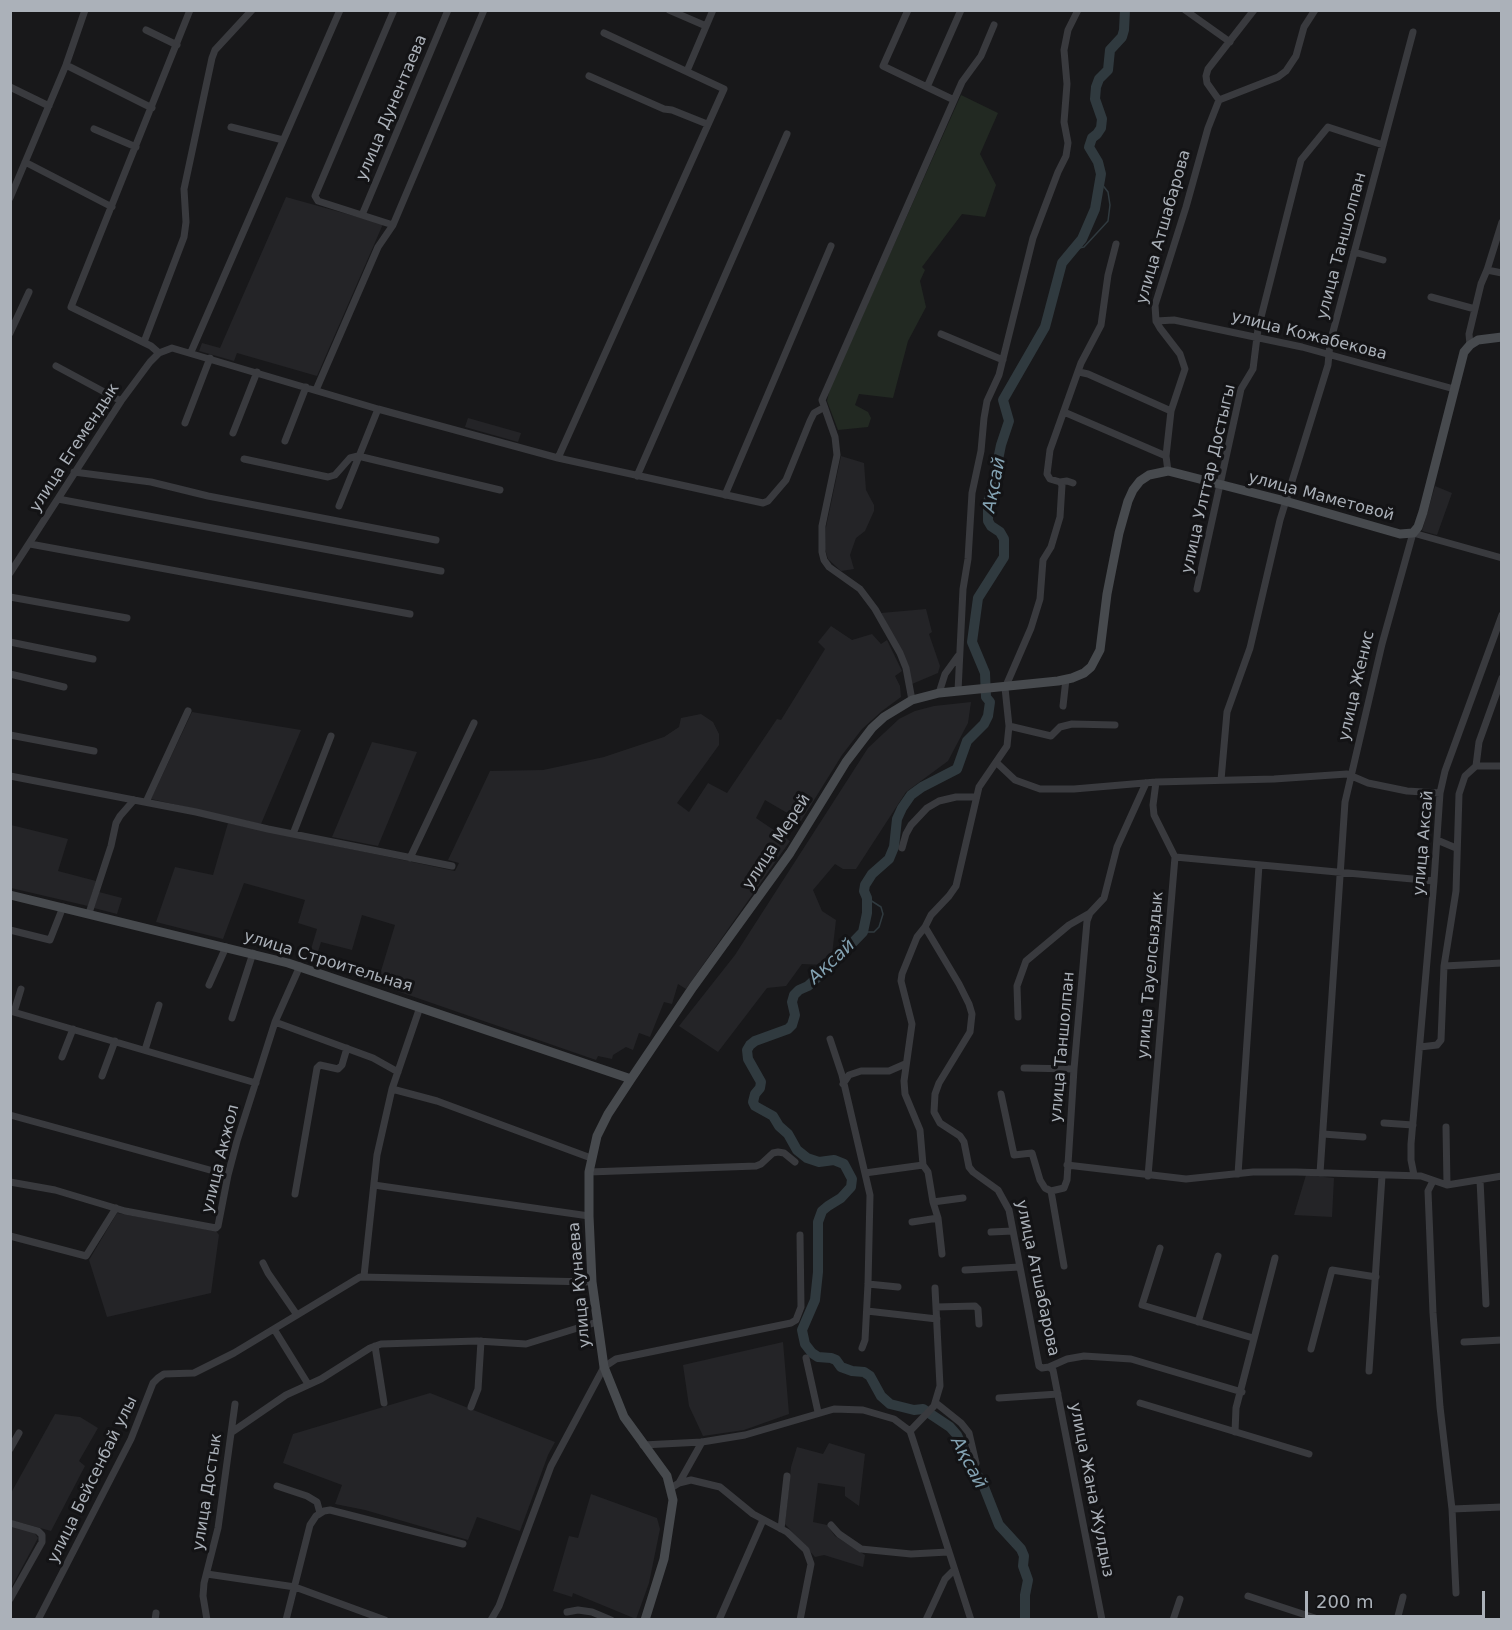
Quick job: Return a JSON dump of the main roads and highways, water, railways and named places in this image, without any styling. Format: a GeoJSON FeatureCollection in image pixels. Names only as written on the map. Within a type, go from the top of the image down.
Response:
{"type":"FeatureCollection","features":[{"type":"Feature","properties":{"kind":"main road","name":"улица Женис"},"geometry":{"type":"LineString","coordinates":[[1413,533],[1418,527],[1423,512],[1464,352],[1478,340],[1502,337]]}},
{"type":"Feature","properties":{"kind":"main road","name":"улица Маметовой"},"geometry":{"type":"LineString","coordinates":[[992,688],[1066,679],[1084,673],[1091,667],[1100,650],[1119,533],[1133,490],[1149,475],[1168,471],[1400,534],[1413,533]]}},
{"type":"Feature","properties":{"kind":"main road","name":"улица Мерей"},"geometry":{"type":"LineString","coordinates":[[631,1079],[693,987],[772,880],[860,743],[884,717],[912,700],[939,693],[992,688]]}},
{"type":"Feature","properties":{"kind":"main road","name":"улица Строительная"},"geometry":{"type":"LineString","coordinates":[[10,895],[300,966],[631,1079]]}},
{"type":"Feature","properties":{"kind":"main road","name":"улица Кунаева"},"geometry":{"type":"LineString","coordinates":[[631,1079],[601,1125],[591,1158],[589,1216],[592,1281],[604,1367],[624,1416],[643,1445],[675,1485],[664,1559],[645,1620]]}},
{"type":"Feature","properties":{"kind":"waterway","name":"Ақсай"},"geometry":{"type":"LineString","coordinates":[[1025,1620],[1025,1595],[1028,1580],[1023,1566],[1024,1556],[1021,1549],[999,1525],[982,1482],[970,1464],[957,1435],[950,1427],[923,1409],[914,1410],[890,1404],[881,1396],[870,1376],[864,1372],[841,1367],[836,1360],[831,1358],[818,1357],[805,1344],[802,1330],[815,1300],[818,1272],[818,1222],[822,1211],[841,1198],[851,1187],[852,1179],[844,1164],[834,1160],[819,1162],[807,1158],[797,1150],[788,1134],[773,1116],[755,1106],[753,1102],[761,1082],[748,1059],[747,1050],[755,1041],[788,1029],[792,1025],[795,1015],[792,1002],[794,995],[808,986],[863,932],[867,913],[865,885],[872,874],[889,859],[894,847],[897,819],[902,808],[911,795],[922,787],[957,769],[967,741],[984,724],[988,716],[990,702],[986,697],[985,673],[972,642],[978,598],[1004,557],[1004,539],[988,521],[988,502],[1009,421],[1003,400],[1045,327],[1062,263],[1082,239],[1095,209],[1101,174],[1098,162],[1089,147],[1092,138],[1101,128],[1102,119],[1095,99],[1096,87],[1099,79],[1108,70],[1110,50],[1122,37],[1125,10]]}},
{"type":"Feature","properties":{"kind":"waterway"},"geometry":{"type":"LineString","coordinates":[[1074,249],[1084,247],[1108,221],[1110,205],[1108,192],[1101,183]]}},
{"type":"Feature","properties":{"kind":"waterway"},"geometry":{"type":"LineString","coordinates":[[863,932],[874,932],[879,927],[883,914],[881,907],[867,898]]}}]}
